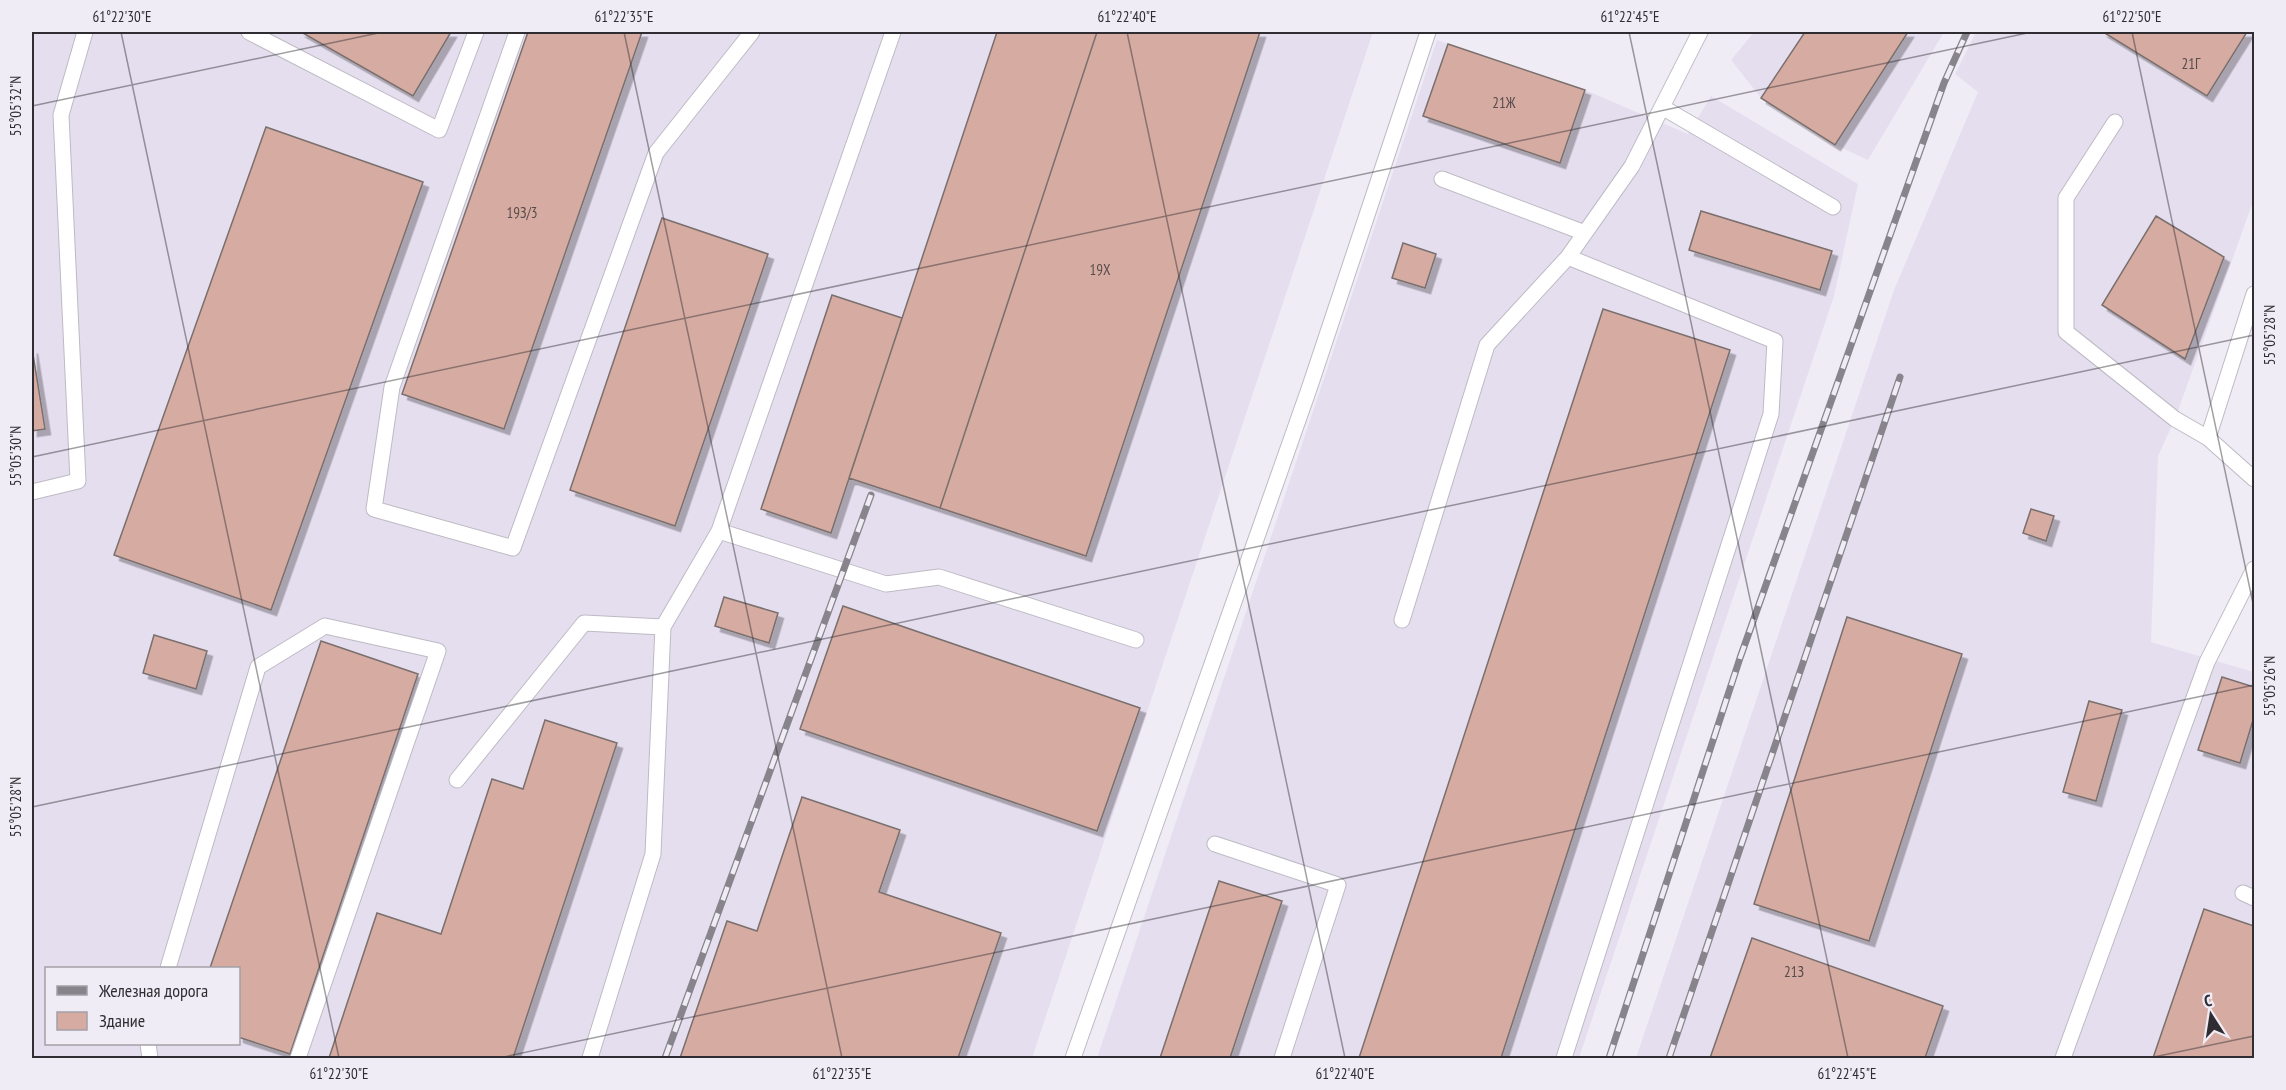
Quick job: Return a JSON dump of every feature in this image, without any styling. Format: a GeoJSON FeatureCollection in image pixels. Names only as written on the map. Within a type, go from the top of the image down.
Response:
{"type":"FeatureCollection","features":[{"type":"Feature","properties":{"kind":"lane"},"geometry":{"type":"LineString","coordinates":[[32,492],[78,481],[61,115],[85,32]]}},
{"type":"Feature","properties":{"kind":"lane"},"geometry":{"type":"LineString","coordinates":[[249,32],[439,130],[476,32]]}},
{"type":"Feature","properties":{"kind":"lane"},"geometry":{"type":"LineString","coordinates":[[517,32],[392,387],[374,509],[513,548],[656,153],[752,32]]}},
{"type":"Feature","properties":{"kind":"lane"},"geometry":{"type":"LineString","coordinates":[[590,1059],[653,854],[663,627],[719,531],[893,32]]}},
{"type":"Feature","properties":{"kind":"lane"},"geometry":{"type":"LineString","coordinates":[[1073,1059],[1309,389],[1428,32]]}},
{"type":"Feature","properties":{"kind":"lane"},"geometry":{"type":"LineString","coordinates":[[1402,620],[1487,345],[1568,257],[1632,166],[1700,32]]}},
{"type":"Feature","properties":{"kind":"lane"},"geometry":{"type":"LineString","coordinates":[[1662,107],[1833,207]]}},
{"type":"Feature","properties":{"kind":"lane"},"geometry":{"type":"LineString","coordinates":[[2115,122],[2066,198],[2066,332],[2175,419],[2208,438],[2254,479]]}},
{"type":"Feature","properties":{"kind":"lane"},"geometry":{"type":"LineString","coordinates":[[1442,179],[1585,233]]}},
{"type":"Feature","properties":{"kind":"lane"},"geometry":{"type":"LineString","coordinates":[[1564,1059],[1771,414],[1775,341],[1568,257]]}},
{"type":"Feature","properties":{"kind":"lane"},"geometry":{"type":"LineString","coordinates":[[2208,438],[2254,294]]}},
{"type":"Feature","properties":{"kind":"lane"},"geometry":{"type":"LineString","coordinates":[[719,531],[886,584],[939,577],[1136,640]]}},
{"type":"Feature","properties":{"kind":"lane"},"geometry":{"type":"LineString","coordinates":[[2063,1059],[2207,662],[2254,569]]}},
{"type":"Feature","properties":{"kind":"lane"},"geometry":{"type":"LineString","coordinates":[[457,780],[584,623],[663,627]]}},
{"type":"Feature","properties":{"kind":"lane"},"geometry":{"type":"LineString","coordinates":[[169,967],[258,667],[326,626],[438,651],[298,1059]]}},
{"type":"Feature","properties":{"kind":"lane"},"geometry":{"type":"LineString","coordinates":[[1215,844],[1338,885],[1282,1059]]}},
{"type":"Feature","properties":{"kind":"shaded area"},"geometry":{"type":"Polygon","coordinates":[[[32,32],[1373,32],[1032,1058],[32,1058],[32,32]]]}},
{"type":"Feature","properties":{"kind":"shaded area"},"geometry":{"type":"Polygon","coordinates":[[[1754,32],[1944,32],[1868,160],[1835,145],[1761,98],[1731,60],[1754,32]]]}},
{"type":"Feature","properties":{"kind":"shaded area"},"geometry":{"type":"Polygon","coordinates":[[[1976,32],[2254,32],[2254,199],[2175,419],[2158,456],[2151,642],[2254,672],[2254,1058],[1636,1058],[1894,290],[1978,92],[1955,74],[1976,32]]]}},
{"type":"Feature","properties":{"kind":"shaded area"},"geometry":{"type":"Polygon","coordinates":[[[1437,40],[1585,90],[1688,134],[1711,96],[1858,184],[1834,296],[1579,1058],[1097,1058],[1437,40]]]}},
{"type":"Feature","properties":{"kind":"building"},"geometry":{"type":"Polygon","coordinates":[[[301,32],[451,32],[413,96],[301,32]]]}},
{"type":"Feature","properties":{"kind":"building"},"geometry":{"type":"Polygon","coordinates":[[[528,32],[642,32],[504,429],[402,394],[528,32]]]}},
{"type":"Feature","properties":{"kind":"building"},"geometry":{"type":"Polygon","coordinates":[[[997,32],[1097,32],[940,508],[849,478],[997,32]]]}},
{"type":"Feature","properties":{"kind":"building"},"geometry":{"type":"Polygon","coordinates":[[[1097,32],[1260,32],[1086,556],[940,508],[1097,32]]]}},
{"type":"Feature","properties":{"kind":"building"},"geometry":{"type":"Polygon","coordinates":[[[1805,32],[1908,32],[1835,145],[1761,98],[1805,32]]]}},
{"type":"Feature","properties":{"kind":"building"},"geometry":{"type":"Polygon","coordinates":[[[2103,32],[2247,32],[2207,96],[2103,32]]]}},
{"type":"Feature","properties":{"kind":"building"},"geometry":{"type":"Polygon","coordinates":[[[1448,44],[1585,90],[1560,163],[1423,116],[1448,44]]]}},
{"type":"Feature","properties":{"kind":"building"},"geometry":{"type":"Polygon","coordinates":[[[266,127],[423,182],[271,610],[114,555],[266,127]]]}},
{"type":"Feature","properties":{"kind":"building"},"geometry":{"type":"Polygon","coordinates":[[[1701,211],[1832,251],[1820,290],[1689,250],[1701,211]]]}},
{"type":"Feature","properties":{"kind":"building"},"geometry":{"type":"Polygon","coordinates":[[[2156,216],[2224,257],[2185,359],[2102,305],[2156,216]]]}},
{"type":"Feature","properties":{"kind":"building"},"geometry":{"type":"Polygon","coordinates":[[[662,218],[768,254],[675,526],[570,490],[662,218]]]}},
{"type":"Feature","properties":{"kind":"building"},"geometry":{"type":"Polygon","coordinates":[[[1403,243],[1436,254],[1425,288],[1392,278],[1403,243]]]}},
{"type":"Feature","properties":{"kind":"building"},"geometry":{"type":"Polygon","coordinates":[[[832,295],[902,318],[831,533],[761,509],[832,295]]]}},
{"type":"Feature","properties":{"kind":"building"},"geometry":{"type":"Polygon","coordinates":[[[1603,309],[1730,350],[1501,1058],[1359,1058],[1603,309]]]}},
{"type":"Feature","properties":{"kind":"building"},"geometry":{"type":"Polygon","coordinates":[[[32,348],[45,429],[32,431],[32,348]]]}},
{"type":"Feature","properties":{"kind":"building"},"geometry":{"type":"Polygon","coordinates":[[[2031,509],[2054,516],[2046,541],[2023,533],[2031,509]]]}},
{"type":"Feature","properties":{"kind":"building"},"geometry":{"type":"Polygon","coordinates":[[[724,597],[778,613],[769,643],[715,626],[724,597]]]}},
{"type":"Feature","properties":{"kind":"building"},"geometry":{"type":"Polygon","coordinates":[[[843,606],[1140,708],[1097,831],[800,729],[843,606]]]}},
{"type":"Feature","properties":{"kind":"building"},"geometry":{"type":"Polygon","coordinates":[[[1847,617],[1962,654],[1869,941],[1754,904],[1847,617]]]}},
{"type":"Feature","properties":{"kind":"building"},"geometry":{"type":"Polygon","coordinates":[[[154,635],[207,651],[196,689],[143,673],[154,635]]]}},
{"type":"Feature","properties":{"kind":"building"},"geometry":{"type":"Polygon","coordinates":[[[321,641],[418,674],[290,1054],[240,1038],[240,967],[210,967],[321,641]]]}},
{"type":"Feature","properties":{"kind":"building"},"geometry":{"type":"Polygon","coordinates":[[[2222,677],[2254,687],[2254,717],[2240,763],[2198,750],[2222,677]]]}},
{"type":"Feature","properties":{"kind":"building"},"geometry":{"type":"Polygon","coordinates":[[[2089,701],[2122,710],[2096,801],[2063,792],[2089,701]]]}},
{"type":"Feature","properties":{"kind":"building"},"geometry":{"type":"Polygon","coordinates":[[[545,720],[617,743],[513,1058],[329,1058],[377,913],[441,934],[492,779],[523,789],[545,720]]]}},
{"type":"Feature","properties":{"kind":"building"},"geometry":{"type":"Polygon","coordinates":[[[802,797],[900,830],[879,892],[1001,933],[958,1058],[680,1058],[727,921],[757,931],[802,797]]]}},
{"type":"Feature","properties":{"kind":"building"},"geometry":{"type":"Polygon","coordinates":[[[1219,881],[1282,901],[1230,1058],[1160,1058],[1219,881]]]}},
{"type":"Feature","properties":{"kind":"building"},"geometry":{"type":"Polygon","coordinates":[[[2204,909],[2254,926],[2254,1058],[2153,1058],[2204,909]]]}},
{"type":"Feature","properties":{"kind":"building"},"geometry":{"type":"Polygon","coordinates":[[[1752,938],[1943,1006],[1925,1058],[1710,1058],[1752,938]]]}},
{"type":"Feature","properties":{"kind":"railway"},"geometry":{"type":"LineString","coordinates":[[1609,1058],[1740,658],[1944,83],[1967,32]]}},
{"type":"Feature","properties":{"kind":"railway"},"geometry":{"type":"LineString","coordinates":[[1669,1058],[1900,377]]}},
{"type":"Feature","properties":{"kind":"railway"},"geometry":{"type":"LineString","coordinates":[[665,1058],[871,495]]}}]}
